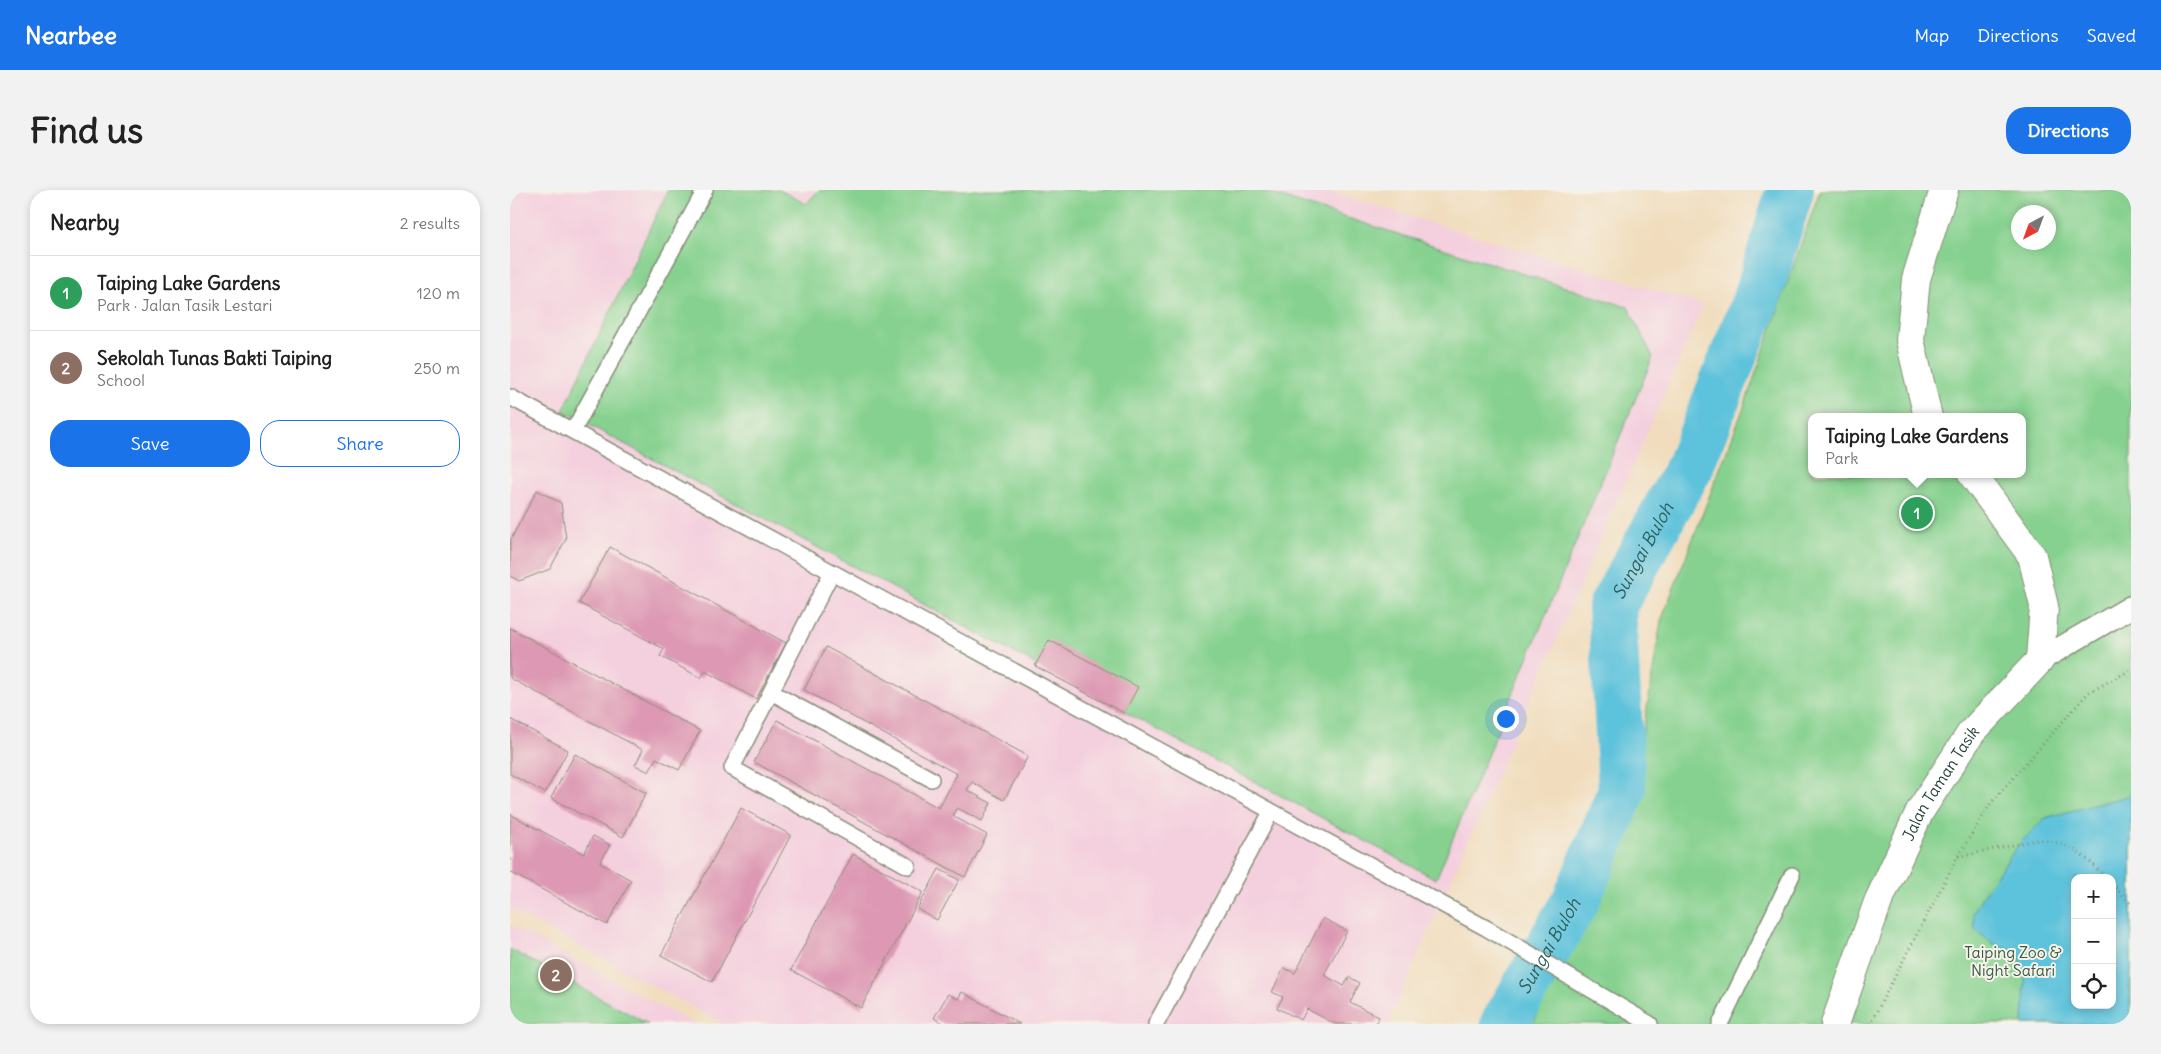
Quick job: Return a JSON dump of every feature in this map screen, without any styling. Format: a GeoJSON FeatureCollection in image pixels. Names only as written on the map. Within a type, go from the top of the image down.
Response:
{"type":"FeatureCollection","features":[{"type":"Feature","properties":{"kind":"street"},"geometry":{"type":"LineString","coordinates":[[1927,413],[1910,340],[1916,279],[1944,190]]}},
{"type":"Feature","properties":{"kind":"street"},"geometry":{"type":"LineString","coordinates":[[1975,478],[2032,556],[2044,606],[2040,660]]}},
{"type":"Feature","properties":{"kind":"street","name":"Jalan Taman Tasik"},"geometry":{"type":"LineString","coordinates":[[1835,1024],[1878,902],[1920,811],[1971,733],[2040,660],[2131,607]]}},
{"type":"Feature","properties":{"kind":"lane"},"geometry":{"type":"LineString","coordinates":[[573,431],[705,190]]}},
{"type":"Feature","properties":{"kind":"lane"},"geometry":{"type":"LineString","coordinates":[[510,396],[1486,928],[1650,1024]]}},
{"type":"Feature","properties":{"kind":"lane"},"geometry":{"type":"LineString","coordinates":[[832,572],[732,768],[908,866]]}},
{"type":"Feature","properties":{"kind":"lane"},"geometry":{"type":"LineString","coordinates":[[771,692],[931,779]]}},
{"type":"Feature","properties":{"kind":"lane"},"geometry":{"type":"LineString","coordinates":[[1156,1024],[1271,812]]}},
{"type":"Feature","properties":{"kind":"lane"},"geometry":{"type":"LineString","coordinates":[[1720,1024],[1792,875]]}},
{"type":"Feature","properties":{"kind":"path"},"geometry":{"type":"LineString","coordinates":[[1870,1024],[1957,858],[1991,803],[2089,692],[2131,670]]}},
{"type":"Feature","properties":{"kind":"path"},"geometry":{"type":"LineString","coordinates":[[1957,858],[2005,846],[2036,840],[2048,840],[2075,849],[2102,874]]}},
{"type":"Feature","properties":{"kind":"path"},"geometry":{"type":"LineString","coordinates":[[2116,888],[2131,904]]}},
{"type":"Feature","properties":{"kind":"shaded area"},"geometry":{"type":"Polygon","coordinates":[[[510,190],[1323,190],[1703,305],[1388,1024],[724,1024],[510,909],[510,190]]]}},
{"type":"Feature","properties":{"kind":"shaded area"},"geometry":{"type":"Polygon","coordinates":[[[510,925],[694,1024],[510,1024],[510,925]]]}},
{"type":"Feature","properties":{"kind":"green space"},"geometry":{"type":"Polygon","coordinates":[[[668,190],[780,190],[806,204],[819,190],[1259,190],[1628,307],[1653,357],[1436,879],[563,411],[668,190]]]}},
{"type":"Feature","properties":{"kind":"green space","name":"Taiping Zoo & Night Safari"},"geometry":{"type":"Polygon","coordinates":[[[1820,190],[2131,190],[2131,1024],[1533,1024],[1632,801],[1661,621],[1745,404],[1820,190]]]}},
{"type":"Feature","properties":{"kind":"green space"},"geometry":{"type":"Polygon","coordinates":[[[510,949],[648,1024],[510,1024],[510,949]]]}},
{"type":"Feature","properties":{"kind":"water"},"geometry":{"type":"Polygon","coordinates":[[[2131,795],[2131,973],[2129,990],[2131,1024],[2023,1024],[2025,980],[2018,953],[1994,944],[1975,930],[1973,913],[1986,890],[2020,843],[2045,818],[2131,795]]]}},
{"type":"Feature","properties":{"kind":"building"},"geometry":{"type":"Polygon","coordinates":[[[537,490],[561,503],[566,539],[550,569],[519,581],[510,576],[510,541],[537,490]]]}},
{"type":"Feature","properties":{"kind":"building"},"geometry":{"type":"Polygon","coordinates":[[[610,547],[786,643],[756,699],[705,671],[701,678],[660,656],[664,649],[579,603],[610,547]]]}},
{"type":"Feature","properties":{"kind":"building"},"geometry":{"type":"Polygon","coordinates":[[[510,628],[700,731],[679,770],[656,758],[649,772],[635,765],[643,750],[510,678],[510,628]]]}},
{"type":"Feature","properties":{"kind":"building"},"geometry":{"type":"Polygon","coordinates":[[[1049,640],[1138,687],[1124,713],[1035,666],[1049,640]]]}},
{"type":"Feature","properties":{"kind":"building"},"geometry":{"type":"Polygon","coordinates":[[[826,647],[1028,756],[1004,800],[972,782],[967,790],[991,803],[982,821],[957,808],[953,816],[987,835],[965,877],[754,762],[777,720],[939,808],[957,774],[804,690],[826,647]]]}},
{"type":"Feature","properties":{"kind":"building"},"geometry":{"type":"Polygon","coordinates":[[[510,719],[568,750],[545,793],[510,774],[510,719]]]}},
{"type":"Feature","properties":{"kind":"building"},"geometry":{"type":"Polygon","coordinates":[[[575,754],[646,793],[623,837],[551,798],[575,754]]]}},
{"type":"Feature","properties":{"kind":"building"},"geometry":{"type":"Polygon","coordinates":[[[741,808],[791,835],[712,982],[661,955],[741,808]]]}},
{"type":"Feature","properties":{"kind":"building"},"geometry":{"type":"Polygon","coordinates":[[[510,814],[584,854],[593,836],[610,845],[600,863],[631,880],[607,925],[510,872],[510,814]]]}},
{"type":"Feature","properties":{"kind":"building"},"geometry":{"type":"Polygon","coordinates":[[[853,854],[923,892],[861,1008],[791,970],[853,854]]]}},
{"type":"Feature","properties":{"kind":"building"},"geometry":{"type":"Polygon","coordinates":[[[939,869],[959,880],[937,920],[917,909],[939,869]]]}},
{"type":"Feature","properties":{"kind":"building"},"geometry":{"type":"Polygon","coordinates":[[[1323,918],[1347,931],[1324,975],[1344,986],[1349,977],[1360,983],[1350,1002],[1379,1017],[1375,1024],[1335,1024],[1307,1009],[1301,1020],[1277,1008],[1283,997],[1272,992],[1284,968],[1295,973],[1323,918]]]}},
{"type":"Feature","properties":{"kind":"building"},"geometry":{"type":"Polygon","coordinates":[[[962,992],[1020,1024],[945,1024],[934,1018],[948,994],[958,999],[962,992]]]}},
{"type":"Feature","properties":{"kind":"waterway","name":"Sungai Buloh"},"geometry":{"type":"LineString","coordinates":[[1504,1024],[1576,900],[1622,790],[1612,607],[1689,468],[1759,292],[1790,190]]}},
{"type":"Feature","properties":{"kind":"place","name":"Taiping Lake Gardens"},"geometry":{"type":"Point","coordinates":[1917,513]}},
{"type":"Feature","properties":{"kind":"place","name":"Sekolah Tunas Bakti Taiping"},"geometry":{"type":"Point","coordinates":[556,975]}}]}
